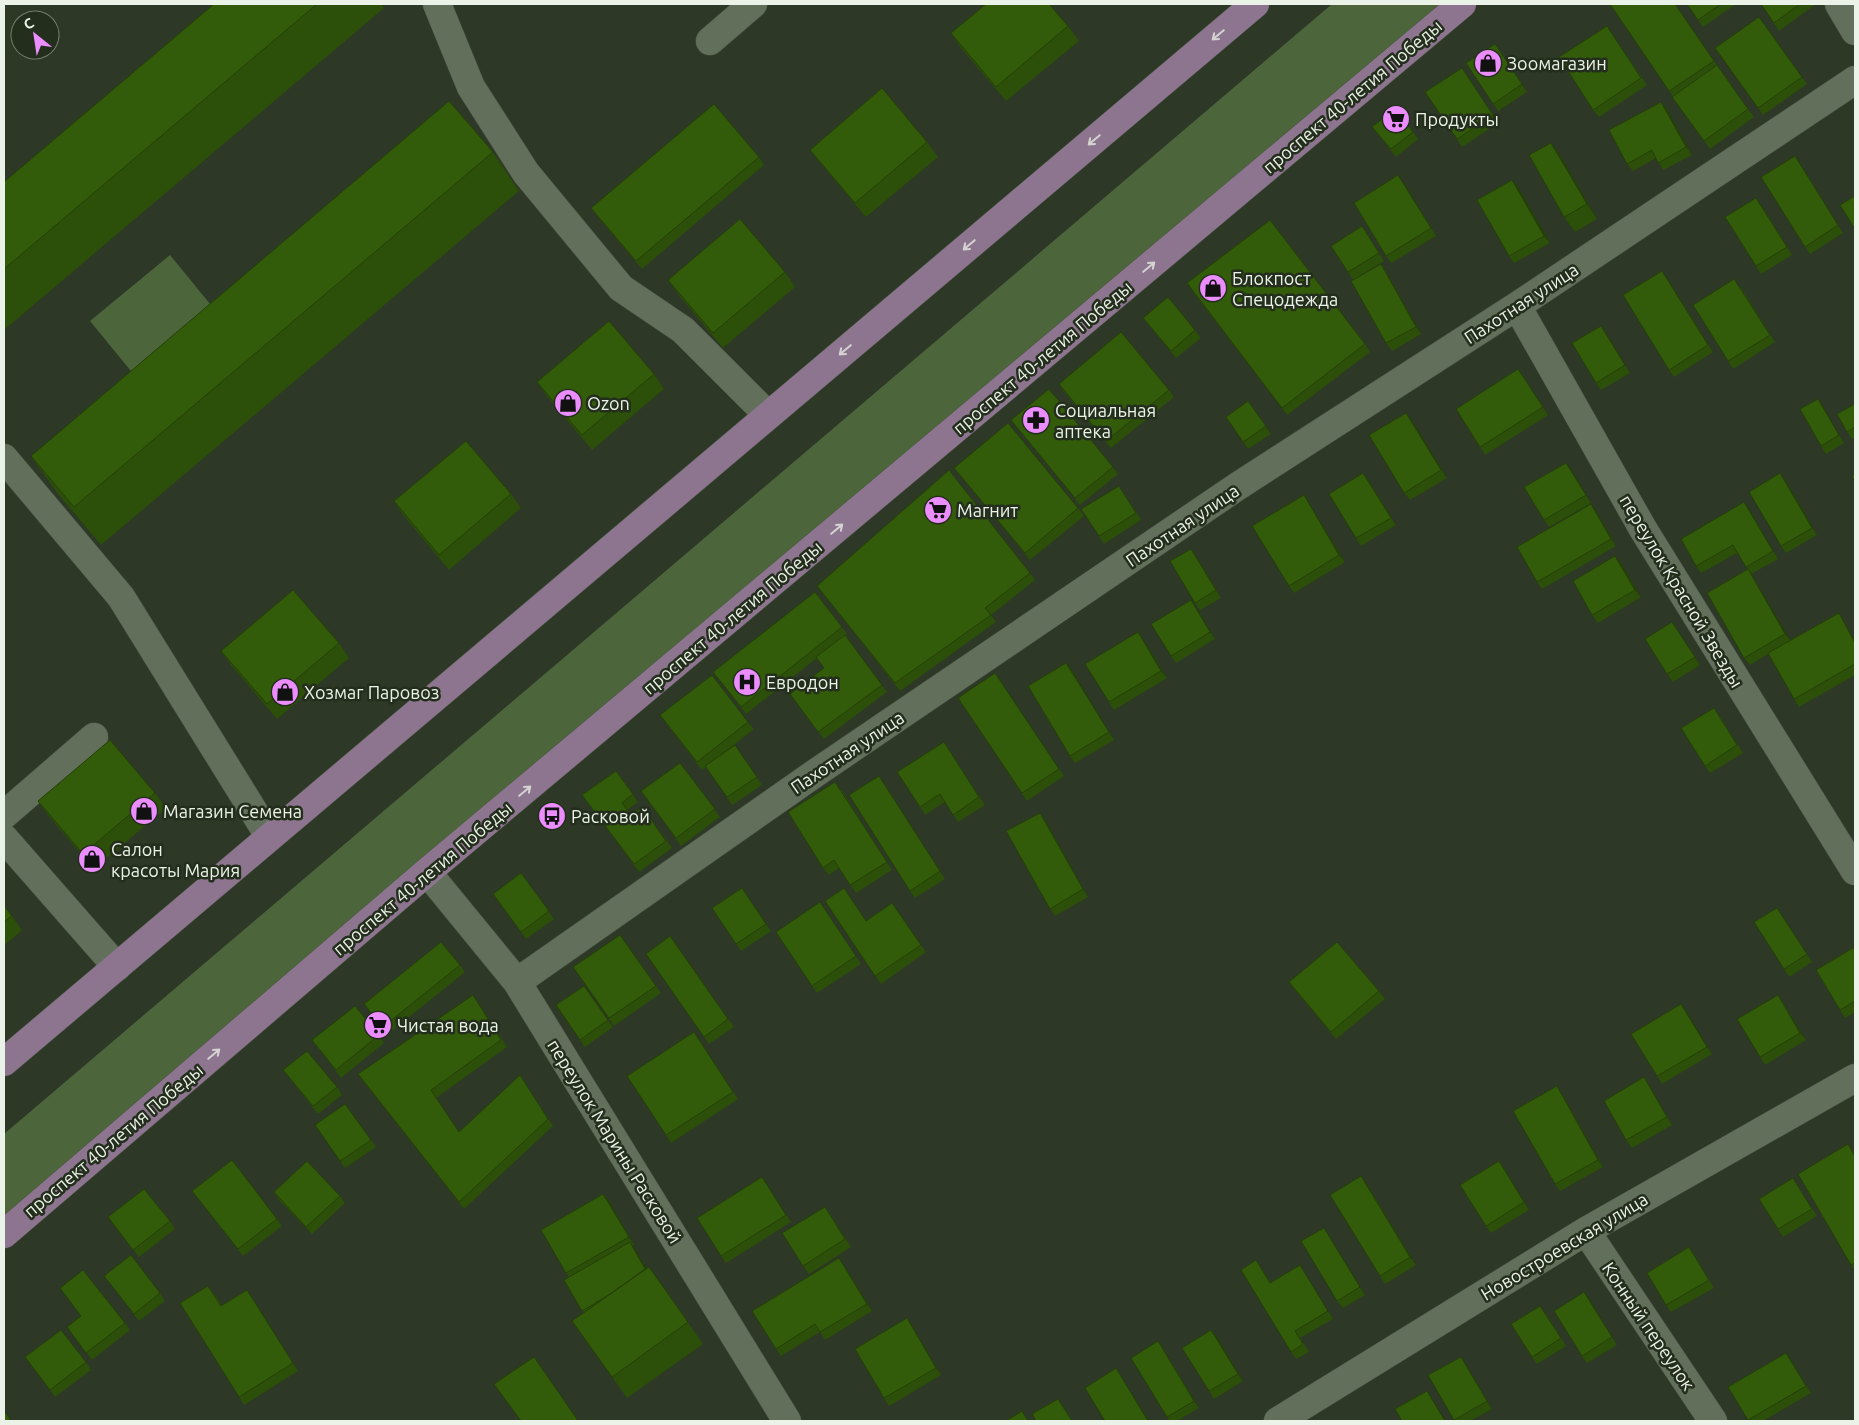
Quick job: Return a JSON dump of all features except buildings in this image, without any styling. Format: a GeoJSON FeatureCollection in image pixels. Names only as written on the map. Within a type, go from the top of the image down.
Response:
{"type":"FeatureCollection","features":[{"type":"Feature","properties":{"kind":"main road"},"geometry":{"type":"LineString","coordinates":[[4,1062],[1255,4]]}},
{"type":"Feature","properties":{"kind":"main road","name":"проспект 40-летия Победы"},"geometry":{"type":"LineString","coordinates":[[4,1234],[427,872],[1462,4]]}},
{"type":"Feature","properties":{"kind":"street"},"geometry":{"type":"LineString","coordinates":[[437,4],[471,86],[532,181],[622,288],[683,330],[768,414]]}},
{"type":"Feature","properties":{"kind":"street"},"geometry":{"type":"LineString","coordinates":[[710,41],[753,4]]}},
{"type":"Feature","properties":{"kind":"street"},"geometry":{"type":"LineString","coordinates":[[1839,4],[1855,29]]}},
{"type":"Feature","properties":{"kind":"street","name":"Пахотная улица"},"geometry":{"type":"LineString","coordinates":[[517,982],[814,774],[1222,497],[1517,306],[1855,80]]}},
{"type":"Feature","properties":{"kind":"street","name":"переулок Красной Звезды"},"geometry":{"type":"LineString","coordinates":[[1517,306],[1643,529],[1855,871]]}},
{"type":"Feature","properties":{"kind":"street"},"geometry":{"type":"LineString","coordinates":[[8,472],[120,597],[269,836]]}},
{"type":"Feature","properties":{"kind":"street"},"geometry":{"type":"LineString","coordinates":[[4,815],[94,737]]}},
{"type":"Feature","properties":{"kind":"street"},"geometry":{"type":"LineString","coordinates":[[4,838],[116,967]]}},
{"type":"Feature","properties":{"kind":"street","name":"переулок Марины Расковой"},"geometry":{"type":"LineString","coordinates":[[427,872],[517,982],[787,1421]]}},
{"type":"Feature","properties":{"kind":"street","name":"Новостроевская улица"},"geometry":{"type":"LineString","coordinates":[[1278,1421],[1586,1231],[1855,1078]]}},
{"type":"Feature","properties":{"kind":"street","name":"Конный переулок"},"geometry":{"type":"LineString","coordinates":[[1586,1231],[1713,1421]]}},
{"type":"Feature","properties":{"kind":"green space"},"geometry":{"type":"Polygon","coordinates":[[[1332,4],[1453,4],[4,1219],[4,1134],[1332,4]]]}},
{"type":"Feature","properties":{"kind":"green space"},"geometry":{"type":"Polygon","coordinates":[[[170,255],[215,310],[135,376],[90,321],[170,255]]]}},
{"type":"Feature","properties":{"kind":"place","name":"Зоомагазин"},"geometry":{"type":"Point","coordinates":[1488,63]}},
{"type":"Feature","properties":{"kind":"place","name":"Продукты"},"geometry":{"type":"Point","coordinates":[1396,119]}},
{"type":"Feature","properties":{"kind":"place","name":"Блокпост Спецодежда"},"geometry":{"type":"Point","coordinates":[1213,288]}},
{"type":"Feature","properties":{"kind":"place","name":"Ozon"},"geometry":{"type":"Point","coordinates":[568,403]}},
{"type":"Feature","properties":{"kind":"place","name":"Социальная аптека"},"geometry":{"type":"Point","coordinates":[1036,420]}},
{"type":"Feature","properties":{"kind":"place","name":"Магнит"},"geometry":{"type":"Point","coordinates":[938,510]}},
{"type":"Feature","properties":{"kind":"place","name":"Евродон"},"geometry":{"type":"Point","coordinates":[747,682]}},
{"type":"Feature","properties":{"kind":"place","name":"Хозмаг Паровоз"},"geometry":{"type":"Point","coordinates":[285,692]}},
{"type":"Feature","properties":{"kind":"place","name":"Магазин Семена"},"geometry":{"type":"Point","coordinates":[144,811]}},
{"type":"Feature","properties":{"kind":"place","name":"Расковой"},"geometry":{"type":"Point","coordinates":[552,816]}},
{"type":"Feature","properties":{"kind":"place","name":"Салон красоты Мария"},"geometry":{"type":"Point","coordinates":[92,859]}},
{"type":"Feature","properties":{"kind":"place","name":"Чистая вода"},"geometry":{"type":"Point","coordinates":[378,1025]}}]}
